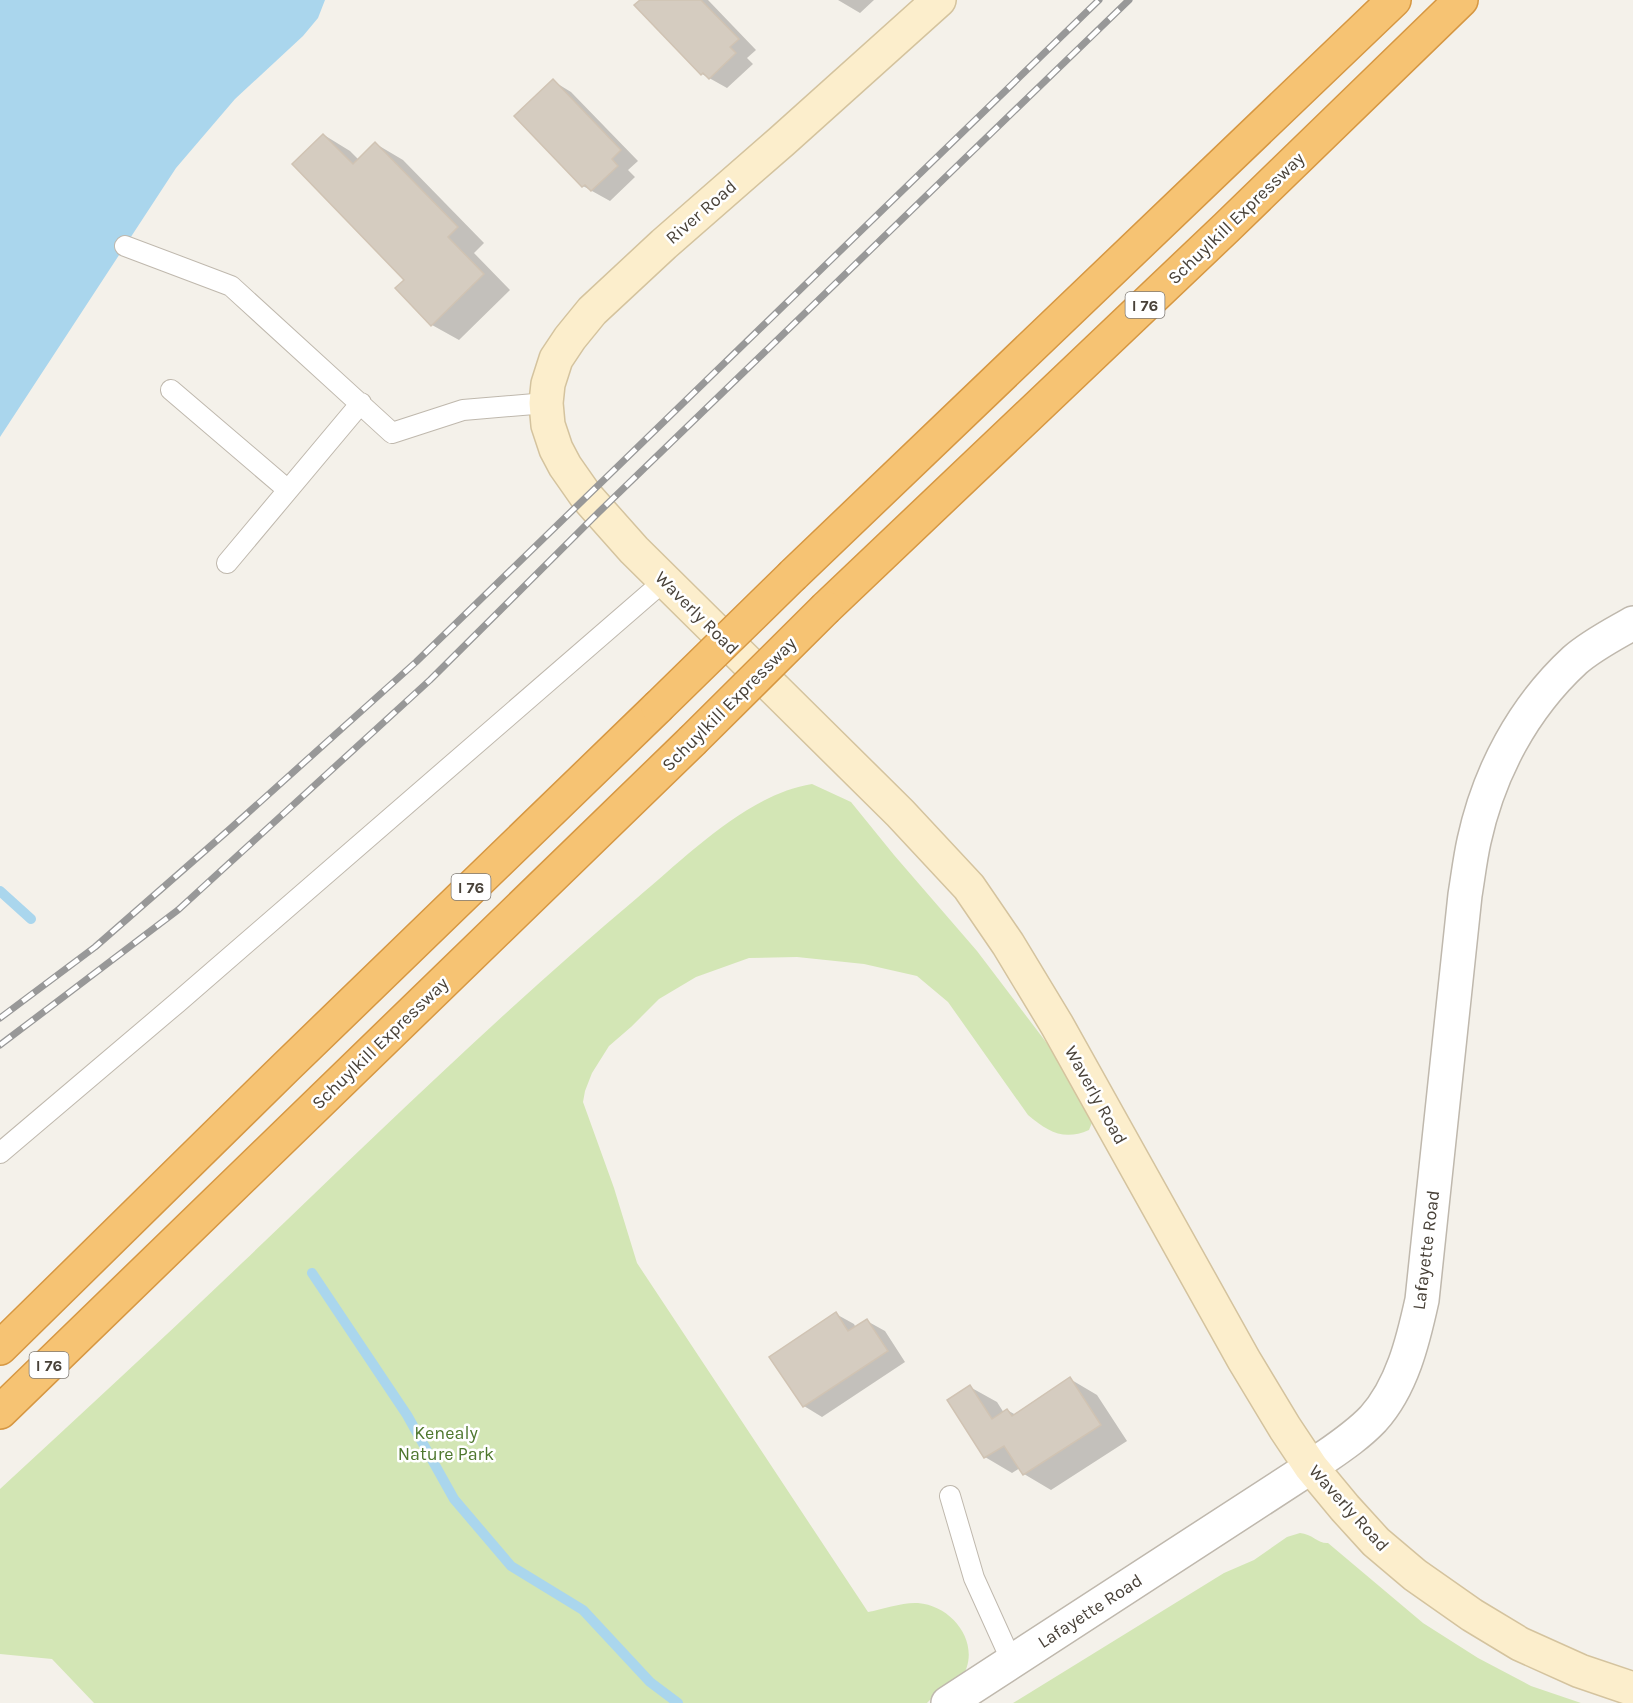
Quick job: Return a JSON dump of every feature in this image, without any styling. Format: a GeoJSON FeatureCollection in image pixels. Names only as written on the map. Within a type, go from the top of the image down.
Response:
{"type":"FeatureCollection","features":[{"type":"Feature","properties":{"kind":"highway","name":"I 76"},"geometry":{"type":"LineString","coordinates":[[0,1348],[793,575],[1394,0]]}},
{"type":"Feature","properties":{"kind":"highway","name":"Schuylkill Expressway"},"geometry":{"type":"LineString","coordinates":[[0,1412],[692,741],[826,608],[1219,236],[1461,0]]}},
{"type":"Feature","properties":{"kind":"street","name":"River Road"},"geometry":{"type":"LineString","coordinates":[[565,466],[556,449],[548,425],[546,403],[548,384],[556,359],[570,338],[592,311],[664,244],[783,141],[939,0]]}},
{"type":"Feature","properties":{"kind":"street","name":"Waverly Road"},"geometry":{"type":"LineString","coordinates":[[565,466],[599,512],[664,580],[907,820],[969,887],[1008,944],[1057,1025],[1244,1360],[1311,1467],[1345,1508],[1376,1542],[1415,1575],[1472,1615],[1520,1644],[1580,1671],[1633,1689]]}},
{"type":"Feature","properties":{"kind":"street","name":"Lafayette Road"},"geometry":{"type":"LineString","coordinates":[[948,1703],[1311,1467],[1347,1441],[1373,1418],[1396,1384],[1412,1343],[1422,1300],[1465,895],[1474,841],[1488,792],[1505,753],[1524,720],[1553,684],[1577,659],[1633,623]]}},
{"type":"Feature","properties":{"kind":"lane"},"geometry":{"type":"LineString","coordinates":[[125,246],[231,286],[392,433],[463,410],[546,403]]}},
{"type":"Feature","properties":{"kind":"lane"},"geometry":{"type":"LineString","coordinates":[[171,390],[288,490]]}},
{"type":"Feature","properties":{"kind":"lane"},"geometry":{"type":"LineString","coordinates":[[227,563],[361,403]]}},
{"type":"Feature","properties":{"kind":"lane"},"geometry":{"type":"LineString","coordinates":[[0,1153],[177,1004],[664,580]]}},
{"type":"Feature","properties":{"kind":"lane"},"geometry":{"type":"LineString","coordinates":[[950,1496],[975,1578],[1012,1662]]}},
{"type":"Feature","properties":{"kind":"green space","name":"Kenealy Nature Park"},"geometry":{"type":"Polygon","coordinates":[[[812,784],[851,802],[977,951],[1077,1083],[1093,1120],[1089,1130],[1064,1135],[1049,1130],[1028,1115],[948,1002],[917,976],[864,964],[797,957],[749,958],[696,977],[659,999],[609,1046],[592,1073],[583,1102],[614,1188],[637,1263],[868,1612],[918,1603],[944,1612],[954,1620],[967,1642],[969,1655],[967,1668],[960,1680],[927,1703],[94,1703],[52,1659],[0,1654],[0,1489],[182,1320],[437,1077],[586,942],[719,829],[765,800],[788,790],[812,784]]]}},
{"type":"Feature","properties":{"kind":"green space"},"geometry":{"type":"Polygon","coordinates":[[[1300,1533],[1328,1543],[1423,1623],[1478,1658],[1531,1686],[1581,1703],[1013,1703],[1224,1573],[1254,1560],[1287,1537],[1300,1533]]]}},
{"type":"Feature","properties":{"kind":"water"},"geometry":{"type":"Polygon","coordinates":[[[0,0],[325,0],[318,18],[303,36],[235,99],[176,168],[0,437],[0,0]]]}},
{"type":"Feature","properties":{"kind":"building"},"geometry":{"type":"Polygon","coordinates":[[[640,0],[701,0],[739,39],[730,47],[736,53],[709,79],[703,73],[701,75],[634,5],[640,0]]]}},
{"type":"Feature","properties":{"kind":"building"},"geometry":{"type":"Polygon","coordinates":[[[553,79],[621,150],[612,159],[618,166],[591,191],[585,185],[582,187],[514,116],[553,79]]]}},
{"type":"Feature","properties":{"kind":"building"},"geometry":{"type":"Polygon","coordinates":[[[323,134],[353,164],[375,142],[458,227],[448,237],[484,274],[431,326],[395,288],[404,280],[292,164],[323,134]]]}},
{"type":"Feature","properties":{"kind":"building"},"geometry":{"type":"Polygon","coordinates":[[[836,1312],[848,1331],[867,1319],[888,1351],[803,1407],[769,1357],[836,1312]]]}},
{"type":"Feature","properties":{"kind":"building"},"geometry":{"type":"Polygon","coordinates":[[[1070,1377],[1101,1425],[1023,1475],[1004,1446],[984,1458],[947,1400],[970,1385],[992,1419],[1007,1409],[1012,1416],[1070,1377]]]}},
{"type":"Feature","properties":{"kind":"waterway"},"geometry":{"type":"LineString","coordinates":[[0,891],[31,919]]}},
{"type":"Feature","properties":{"kind":"waterway"},"geometry":{"type":"LineString","coordinates":[[312,1273],[407,1415],[454,1499],[511,1566],[583,1610],[650,1682],[678,1703]]}},
{"type":"Feature","properties":{"kind":"railway"},"geometry":{"type":"LineString","coordinates":[[0,1018],[95,947],[416,662],[1099,0]]}},
{"type":"Feature","properties":{"kind":"railway"},"geometry":{"type":"LineString","coordinates":[[0,1045],[178,910],[430,680],[599,512],[1129,0]]}}]}
